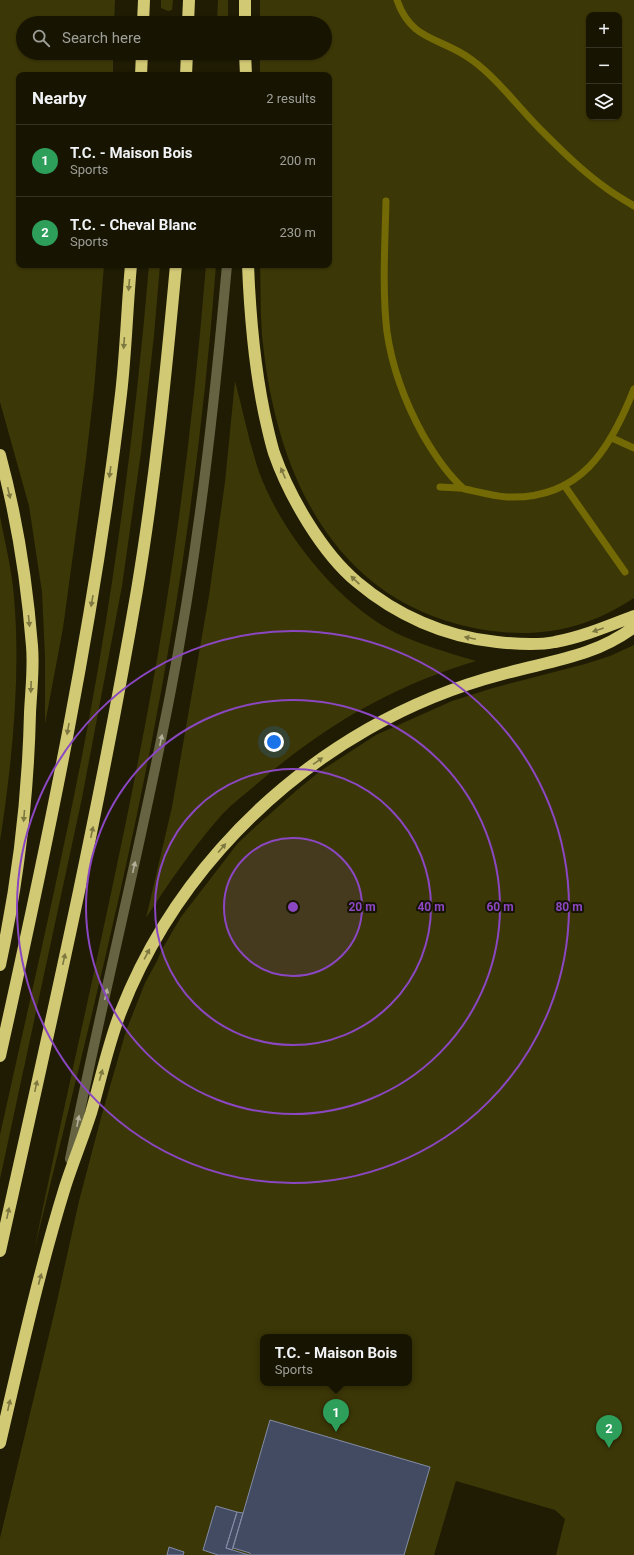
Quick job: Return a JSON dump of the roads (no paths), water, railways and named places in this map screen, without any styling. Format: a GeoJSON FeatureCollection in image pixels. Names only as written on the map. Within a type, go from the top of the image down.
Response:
{"type":"FeatureCollection","features":[{"type":"Feature","properties":{"kind":"highway"},"geometry":{"type":"LineString","coordinates":[[143,16],[144,0]]}},
{"type":"Feature","properties":{"kind":"highway"},"geometry":{"type":"LineString","coordinates":[[188,16],[189,0]]}},
{"type":"Feature","properties":{"kind":"highway"},"geometry":{"type":"LineString","coordinates":[[245,0],[245,16]]}},
{"type":"Feature","properties":{"kind":"highway"},"geometry":{"type":"LineString","coordinates":[[142,60],[142,72]]}},
{"type":"Feature","properties":{"kind":"highway"},"geometry":{"type":"LineString","coordinates":[[186,72],[187,60]]}},
{"type":"Feature","properties":{"kind":"highway"},"geometry":{"type":"LineString","coordinates":[[245,60],[245,72]]}},
{"type":"Feature","properties":{"kind":"highway"},"geometry":{"type":"LineString","coordinates":[[0,1056],[56,794],[95,580],[121,392],[130,268]]}},
{"type":"Feature","properties":{"kind":"highway"},"geometry":{"type":"LineString","coordinates":[[0,1251],[100,791],[137,588],[163,398],[176,268]]}},
{"type":"Feature","properties":{"kind":"highway"},"geometry":{"type":"LineString","coordinates":[[248,268],[251,329],[255,365],[274,453],[299,506],[316,535],[336,561],[355,581],[382,601],[412,618],[446,632],[484,641],[530,644],[554,642],[598,630],[634,616]]}},
{"type":"Feature","properties":{"kind":"highway"},"geometry":{"type":"LineString","coordinates":[[0,455],[15,516],[22,558],[32,648],[29,752],[23,835],[0,965]]}},
{"type":"Feature","properties":{"kind":"highway"},"geometry":{"type":"LineString","coordinates":[[0,1443],[26,1330],[65,1187],[91,1113],[101,1074],[121,1011],[147,954],[180,900],[239,829],[264,804],[291,780],[346,741],[408,708],[480,680],[572,658],[616,639],[634,627]]}},
{"type":"Feature","properties":{"kind":"lane"},"geometry":{"type":"LineString","coordinates":[[65,1187],[85,1084],[144,823],[171,693],[191,574],[207,455],[227,268]]}},
{"type":"Feature","properties":{"kind":"waterway"},"geometry":{"type":"LineString","coordinates":[[397,0],[403,14],[410,24],[428,37],[450,47],[472,60],[499,84],[540,129],[572,160],[613,193],[634,206]]}},
{"type":"Feature","properties":{"kind":"waterway"},"geometry":{"type":"LineString","coordinates":[[386,201],[384,266],[385,316],[392,358],[405,398],[423,435],[441,463],[463,488]]}},
{"type":"Feature","properties":{"kind":"waterway"},"geometry":{"type":"LineString","coordinates":[[440,487],[462,488],[507,497],[532,496],[554,490],[573,480],[589,467],[603,451],[625,411],[634,389]]}},
{"type":"Feature","properties":{"kind":"waterway"},"geometry":{"type":"LineString","coordinates":[[612,438],[634,448]]}},
{"type":"Feature","properties":{"kind":"waterway"},"geometry":{"type":"LineString","coordinates":[[564,485],[625,572]]}},
{"type":"Feature","properties":{"kind":"place","name":"T.C. - Maison Bois"},"geometry":{"type":"Point","coordinates":[336,1432]}},
{"type":"Feature","properties":{"kind":"place","name":"T.C. - Cheval Blanc"},"geometry":{"type":"Point","coordinates":[609,1448]}}]}
